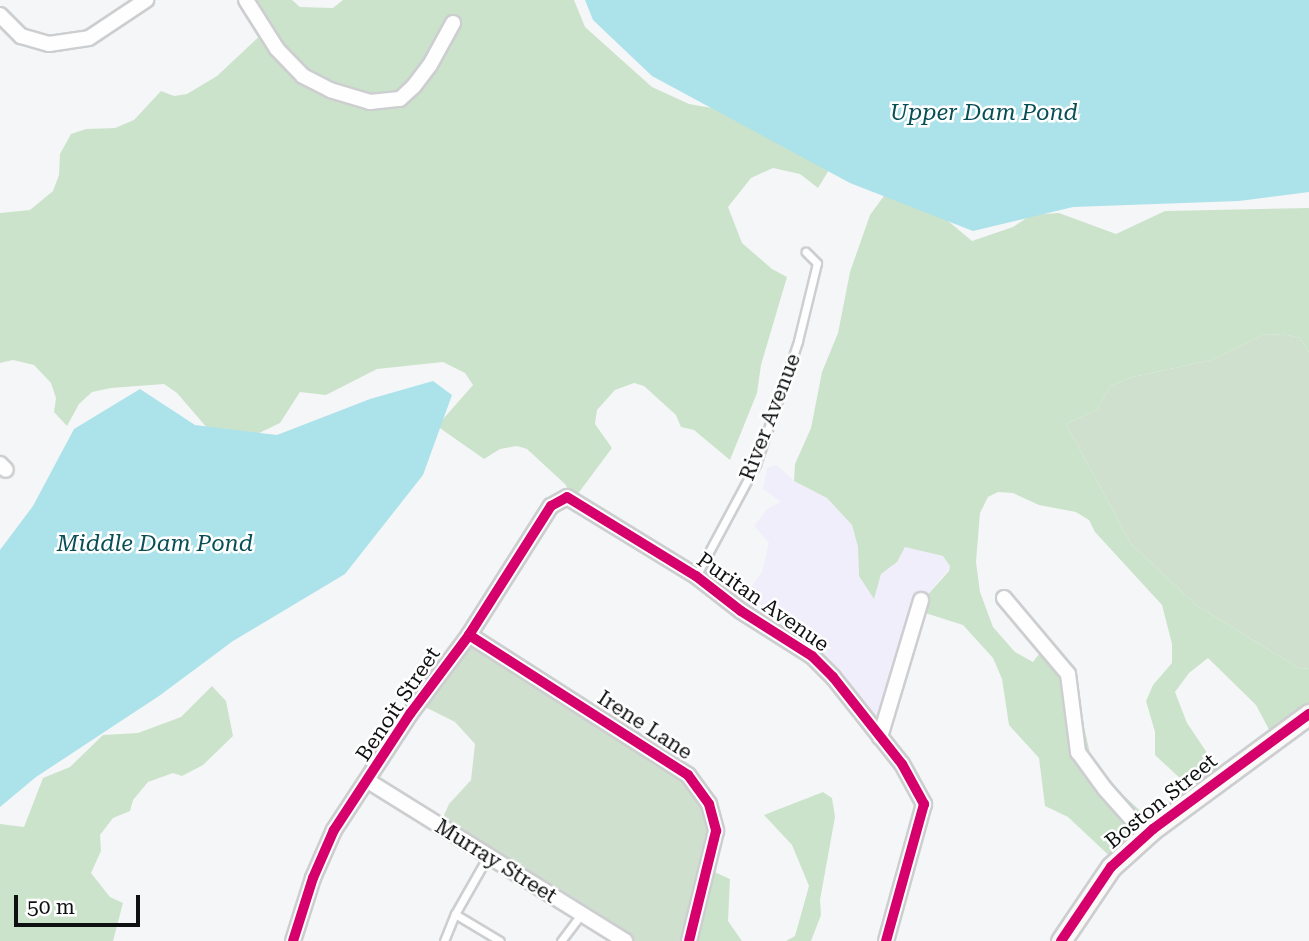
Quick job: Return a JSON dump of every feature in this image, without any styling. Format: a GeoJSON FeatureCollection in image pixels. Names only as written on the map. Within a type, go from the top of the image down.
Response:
{"type":"FeatureCollection","features":[{"type":"Feature","properties":{"kind":"street"},"geometry":{"type":"LineString","coordinates":[[0,15],[21,36],[49,44],[89,38],[146,0]]}},
{"type":"Feature","properties":{"kind":"street"},"geometry":{"type":"LineString","coordinates":[[246,0],[277,49],[303,76],[330,90],[370,102],[400,99],[414,86],[430,65],[453,23]]}},
{"type":"Feature","properties":{"kind":"street","name":"Puritan Avenue"},"geometry":{"type":"LineString","coordinates":[[558,500],[567,497],[696,576],[741,611],[811,656],[833,677],[902,764],[923,804],[886,941]]}},
{"type":"Feature","properties":{"kind":"street","name":"Benoit Street"},"geometry":{"type":"LineString","coordinates":[[293,941],[313,878],[334,830],[410,714],[468,635],[551,506],[558,500]]}},
{"type":"Feature","properties":{"kind":"street"},"geometry":{"type":"LineString","coordinates":[[1004,598],[1068,674],[1079,751],[1105,789],[1146,835]]}},
{"type":"Feature","properties":{"kind":"street"},"geometry":{"type":"LineString","coordinates":[[880,737],[921,600]]}},
{"type":"Feature","properties":{"kind":"street","name":"Irene Lane"},"geometry":{"type":"LineString","coordinates":[[468,635],[688,775],[709,804],[716,831],[690,941]]}},
{"type":"Feature","properties":{"kind":"street","name":"Boston Street"},"geometry":{"type":"LineString","coordinates":[[1061,941],[1111,867],[1207,786],[1309,714]]}},
{"type":"Feature","properties":{"kind":"street","name":"Murray Street"},"geometry":{"type":"LineString","coordinates":[[368,781],[625,941]]}},
{"type":"Feature","properties":{"kind":"lane","name":"River Avenue"},"geometry":{"type":"LineString","coordinates":[[696,576],[756,464],[798,341],[817,263],[806,252]]}},
{"type":"Feature","properties":{"kind":"lane"},"geometry":{"type":"LineString","coordinates":[[444,941],[455,914],[488,856]]}},
{"type":"Feature","properties":{"kind":"lane"},"geometry":{"type":"LineString","coordinates":[[455,914],[500,941]]}},
{"type":"Feature","properties":{"kind":"lane"},"geometry":{"type":"LineString","coordinates":[[561,941],[581,914]]}},
{"type":"Feature","properties":{"kind":"shaded area"},"geometry":{"type":"Polygon","coordinates":[[[777,465],[794,481],[827,498],[852,525],[858,547],[859,576],[874,598],[881,573],[897,562],[905,546],[943,556],[951,566],[923,600],[880,732],[837,677],[738,606],[762,572],[769,543],[754,526],[768,508],[781,502],[763,489],[767,468],[777,465]]]}},
{"type":"Feature","properties":{"kind":"green space"},"geometry":{"type":"Polygon","coordinates":[[[247,0],[292,0],[300,7],[333,8],[343,0],[574,0],[585,27],[652,87],[689,104],[752,115],[832,165],[818,188],[800,174],[773,168],[751,178],[728,207],[742,243],[772,269],[787,277],[761,365],[757,393],[730,460],[694,430],[681,427],[676,415],[644,386],[634,383],[615,390],[597,410],[595,424],[612,448],[574,499],[568,494],[566,485],[527,449],[517,446],[500,449],[484,459],[437,426],[473,385],[465,373],[443,362],[377,369],[326,395],[300,392],[280,423],[230,447],[214,436],[177,393],[164,384],[92,392],[79,404],[67,426],[54,412],[56,398],[51,383],[34,365],[13,360],[0,363],[0,213],[30,210],[53,191],[59,175],[60,154],[71,134],[86,129],[115,128],[134,120],[161,91],[174,96],[187,94],[217,76],[264,32],[247,0]]]}},
{"type":"Feature","properties":{"kind":"green space"},"geometry":{"type":"Polygon","coordinates":[[[889,189],[923,200],[972,241],[1013,227],[1031,215],[1059,213],[1116,234],[1165,211],[1309,208],[1309,352],[1300,338],[1282,334],[1263,335],[1211,360],[1133,377],[1110,386],[1098,409],[1066,424],[1131,544],[1196,605],[1300,669],[1309,668],[1309,715],[1274,739],[1256,705],[1208,658],[1189,673],[1175,692],[1187,723],[1222,775],[1196,793],[1155,755],[1155,732],[1146,701],[1153,685],[1172,663],[1172,644],[1162,605],[1095,532],[1089,520],[1076,512],[1039,505],[1013,493],[998,492],[988,497],[980,513],[976,562],[980,592],[993,627],[1015,652],[1033,662],[1039,654],[1071,690],[1084,727],[1092,762],[1100,774],[1157,826],[1116,862],[1068,817],[1045,806],[1039,758],[1009,725],[1002,679],[993,658],[963,625],[922,612],[923,600],[949,571],[950,566],[943,556],[905,547],[897,562],[881,574],[874,599],[859,576],[858,547],[852,525],[827,498],[794,481],[795,464],[811,428],[822,372],[838,333],[850,272],[870,215],[889,189]]]}},
{"type":"Feature","properties":{"kind":"green space"},"geometry":{"type":"Polygon","coordinates":[[[1282,334],[1300,338],[1309,352],[1309,668],[1300,669],[1196,605],[1131,544],[1066,424],[1098,409],[1110,386],[1133,377],[1211,360],[1263,335],[1282,334]]]}},
{"type":"Feature","properties":{"kind":"green space"},"geometry":{"type":"Polygon","coordinates":[[[472,636],[673,763],[716,822],[691,941],[627,941],[441,822],[449,804],[471,780],[475,744],[455,722],[421,705],[472,636]]]}},
{"type":"Feature","properties":{"kind":"green space"},"geometry":{"type":"Polygon","coordinates":[[[212,686],[226,701],[233,736],[203,765],[182,776],[173,773],[148,782],[133,800],[130,811],[113,818],[100,835],[101,851],[91,873],[110,897],[123,903],[113,941],[0,941],[0,824],[24,827],[43,778],[70,767],[103,735],[138,733],[181,717],[212,686]]]}},
{"type":"Feature","properties":{"kind":"green space"},"geometry":{"type":"Polygon","coordinates":[[[823,792],[832,798],[835,817],[820,900],[821,915],[811,941],[786,941],[795,936],[809,886],[792,845],[764,815],[823,792]]]}},
{"type":"Feature","properties":{"kind":"green space"},"geometry":{"type":"Polygon","coordinates":[[[710,870],[730,879],[728,921],[742,941],[691,941],[710,870]]]}},
{"type":"Feature","properties":{"kind":"water","name":"Upper Dam Pond"},"geometry":{"type":"Polygon","coordinates":[[[585,0],[1309,0],[1309,192],[1239,201],[1073,207],[973,231],[850,183],[652,76],[593,20],[585,0]]]}},
{"type":"Feature","properties":{"kind":"water","name":"Middle Dam Pond"},"geometry":{"type":"Polygon","coordinates":[[[433,381],[452,395],[423,475],[345,574],[233,641],[159,696],[36,777],[0,807],[0,550],[33,506],[74,429],[140,389],[195,425],[277,435],[370,399],[433,381]]]}},
{"type":"Feature","properties":{"kind":"cycle path"},"geometry":{"type":"LineString","coordinates":[[293,941],[313,878],[334,830],[410,714],[469,635],[551,506],[567,497],[696,576],[741,611],[812,656],[833,677],[902,764],[924,804],[886,941]]}},
{"type":"Feature","properties":{"kind":"cycle path"},"geometry":{"type":"LineString","coordinates":[[469,635],[688,775],[709,804],[716,831],[689,941]]}},
{"type":"Feature","properties":{"kind":"cycle path"},"geometry":{"type":"LineString","coordinates":[[1061,941],[1111,867],[1153,829],[1309,714]]}}]}
